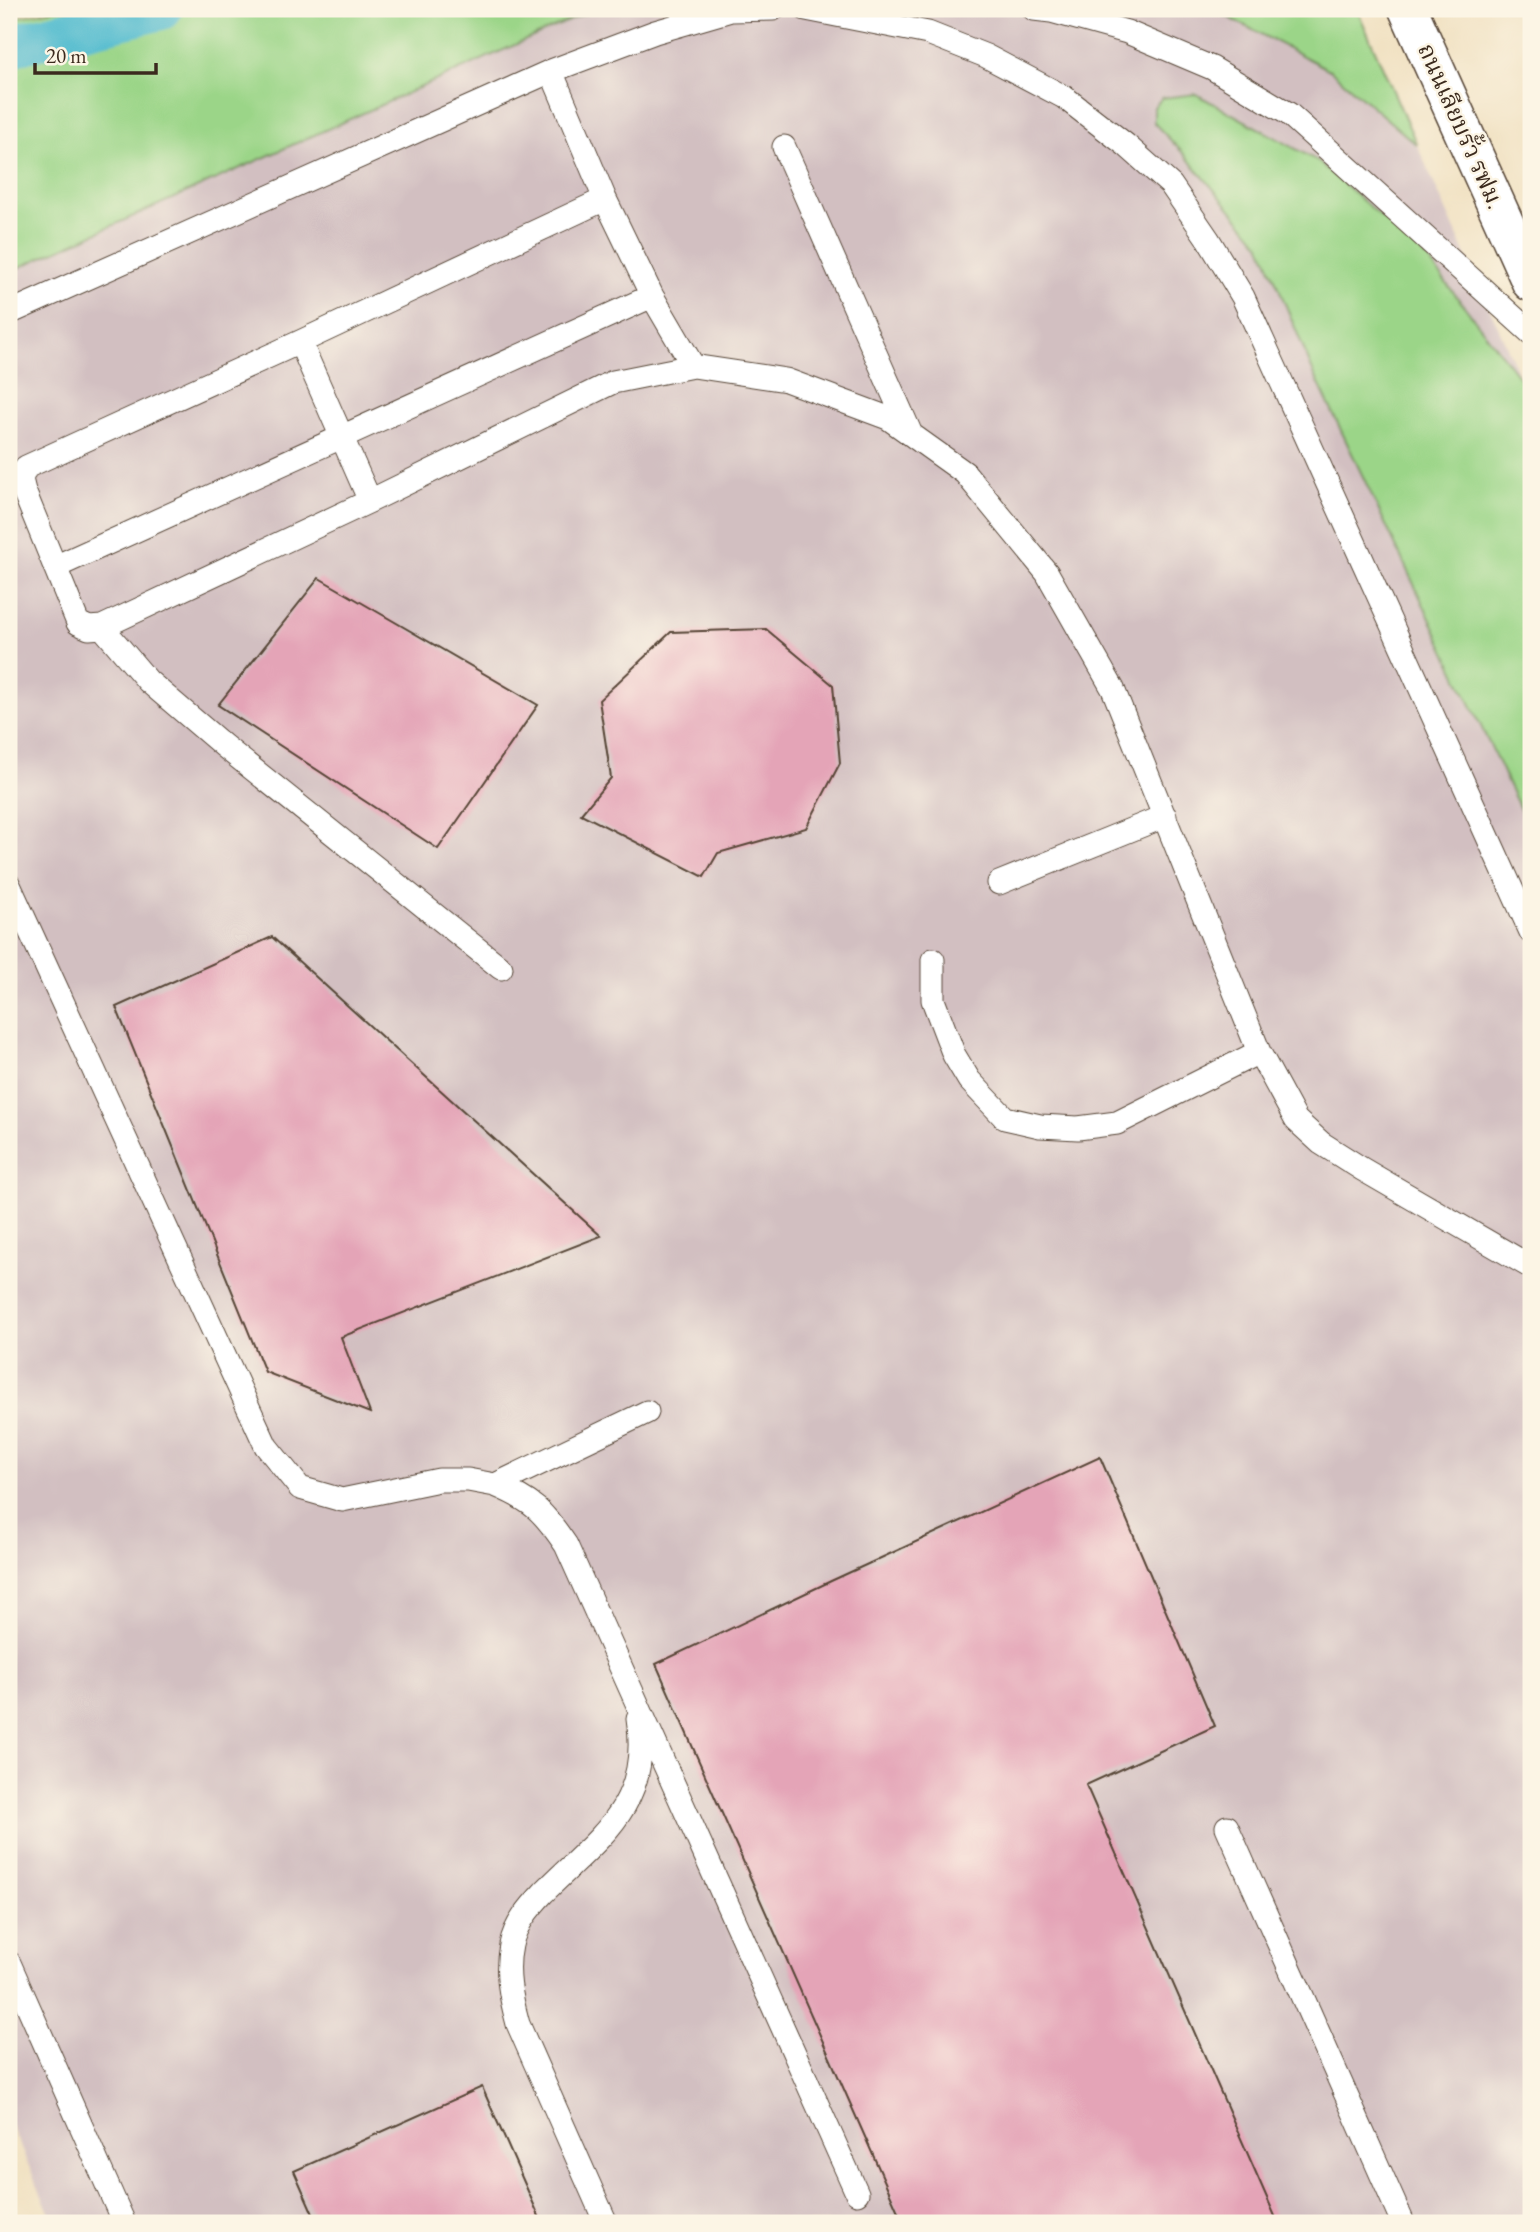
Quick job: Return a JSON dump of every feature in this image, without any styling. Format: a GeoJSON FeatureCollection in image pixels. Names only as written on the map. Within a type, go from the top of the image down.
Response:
{"type":"FeatureCollection","features":[{"type":"Feature","properties":{"kind":"street","name":"ถนนเลียบรั้ว รฟม."},"geometry":{"type":"LineString","coordinates":[[1408,9],[1531,282]]}},
{"type":"Feature","properties":{"kind":"lane"},"geometry":{"type":"LineString","coordinates":[[9,313],[551,71],[655,32],[731,10],[773,9]]}},
{"type":"Feature","properties":{"kind":"lane"},"geometry":{"type":"LineString","coordinates":[[806,9],[928,33],[986,56],[1064,97],[1126,145],[1171,185],[1243,297],[1531,932]]}},
{"type":"Feature","properties":{"kind":"lane"},"geometry":{"type":"LineString","coordinates":[[1034,9],[1051,11],[1127,32],[1212,68],[1289,114],[1531,333]]}},
{"type":"Feature","properties":{"kind":"lane"},"geometry":{"type":"LineString","coordinates":[[551,71],[605,199],[652,296],[693,366]]}},
{"type":"Feature","properties":{"kind":"lane"},"geometry":{"type":"LineString","coordinates":[[784,147],[912,435]]}},
{"type":"Feature","properties":{"kind":"lane"},"geometry":{"type":"LineString","coordinates":[[605,199],[26,467],[20,479],[78,623],[89,628],[102,627],[370,501],[613,382],[693,366],[786,380],[888,418],[965,473],[1047,573],[1113,689],[1259,1052],[1296,1120],[1321,1143],[1362,1169],[1531,1267]]}},
{"type":"Feature","properties":{"kind":"lane"},"geometry":{"type":"LineString","coordinates":[[55,567],[652,296]]}},
{"type":"Feature","properties":{"kind":"lane"},"geometry":{"type":"LineString","coordinates":[[300,342],[370,501]]}},
{"type":"Feature","properties":{"kind":"lane"},"geometry":{"type":"LineString","coordinates":[[102,627],[148,681],[224,746],[501,968]]}},
{"type":"Feature","properties":{"kind":"lane"},"geometry":{"type":"LineString","coordinates":[[999,883],[1165,816]]}},
{"type":"Feature","properties":{"kind":"lane"},"geometry":{"type":"LineString","coordinates":[[9,885],[266,1446],[300,1488],[342,1500],[439,1480],[468,1480],[495,1485],[524,1497],[547,1517],[560,1536],[856,2193]]}},
{"type":"Feature","properties":{"kind":"lane"},"geometry":{"type":"LineString","coordinates":[[933,960],[933,1000],[954,1055],[969,1080],[1005,1118],[1040,1126],[1079,1128],[1117,1124],[1259,1052]]}},
{"type":"Feature","properties":{"kind":"lane"},"geometry":{"type":"LineString","coordinates":[[495,1485],[647,1412]]}},
{"type":"Feature","properties":{"kind":"lane"},"geometry":{"type":"LineString","coordinates":[[606,2223],[519,2024],[511,1999],[508,1970],[511,1944],[521,1920],[537,1899],[609,1830],[628,1803],[638,1772],[641,1739],[635,1699]]}},
{"type":"Feature","properties":{"kind":"lane"},"geometry":{"type":"LineString","coordinates":[[1227,1827],[1403,2223]]}},
{"type":"Feature","properties":{"kind":"lane"},"geometry":{"type":"LineString","coordinates":[[9,1963],[124,2223]]}},
{"type":"Feature","properties":{"kind":"shaded area"},"geometry":{"type":"Polygon","coordinates":[[[595,9],[1205,9],[1226,16],[1330,70],[1417,145],[1531,401],[1531,2223],[54,2223],[9,2121],[9,272],[595,9]]]}},
{"type":"Feature","properties":{"kind":"green space"},"geometry":{"type":"Polygon","coordinates":[[[57,9],[595,9],[9,272],[9,19],[57,9]]]}},
{"type":"Feature","properties":{"kind":"green space"},"geometry":{"type":"Polygon","coordinates":[[[1205,9],[1357,9],[1417,145],[1330,70],[1226,16],[1205,9]]]}},
{"type":"Feature","properties":{"kind":"green space"},"geometry":{"type":"Polygon","coordinates":[[[1196,94],[1316,160],[1423,253],[1522,381],[1531,401],[1531,832],[1312,369],[1261,245],[1154,123],[1154,107],[1162,98],[1196,94]]]}},
{"type":"Feature","properties":{"kind":"building"},"geometry":{"type":"Polygon","coordinates":[[[319,578],[538,705],[438,849],[218,705],[319,578]]]}},
{"type":"Feature","properties":{"kind":"building"},"geometry":{"type":"Polygon","coordinates":[[[766,629],[833,685],[840,763],[806,828],[718,853],[704,877],[581,814],[611,778],[599,700],[671,632],[766,629]]]}},
{"type":"Feature","properties":{"kind":"building"},"geometry":{"type":"Polygon","coordinates":[[[272,937],[601,1236],[341,1337],[370,1413],[265,1372],[116,1007],[272,937]]]}},
{"type":"Feature","properties":{"kind":"building"},"geometry":{"type":"Polygon","coordinates":[[[1100,1457],[1215,1726],[1086,1785],[1278,2223],[903,2223],[656,1664],[1100,1457]]]}},
{"type":"Feature","properties":{"kind":"building"},"geometry":{"type":"Polygon","coordinates":[[[482,2087],[542,2223],[317,2223],[294,2171],[482,2087]]]}},
{"type":"Feature","properties":{"kind":"waterway"},"geometry":{"type":"LineString","coordinates":[[9,46],[161,9]]}}]}
